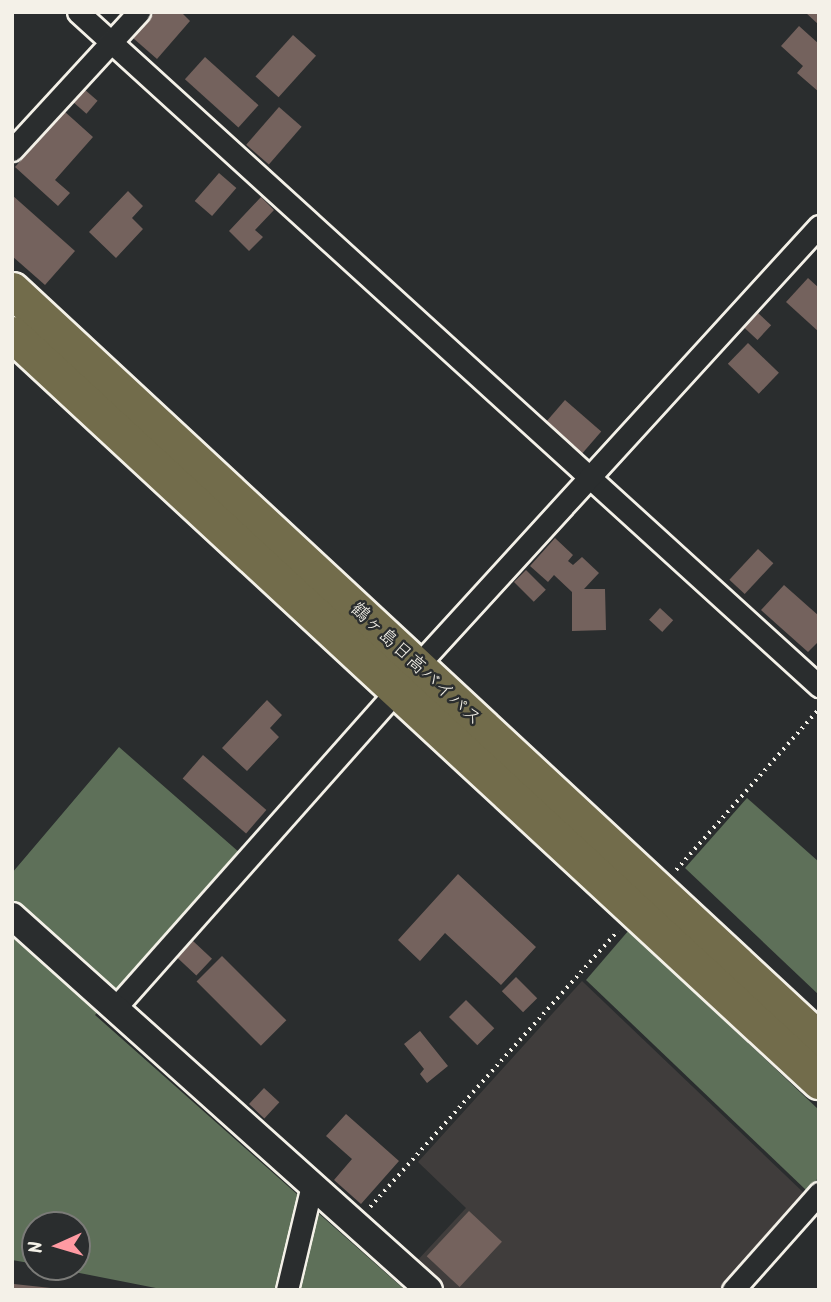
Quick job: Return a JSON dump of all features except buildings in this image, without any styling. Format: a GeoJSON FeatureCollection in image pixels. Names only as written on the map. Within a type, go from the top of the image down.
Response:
{"type":"FeatureCollection","features":[{"type":"Feature","properties":{"kind":"highway","name":"鶴ヶ島日高バイパス"},"geometry":{"type":"LineString","coordinates":[[12,290],[407,678],[647,901],[819,1081]]}},
{"type":"Feature","properties":{"kind":"highway","name":"鶴ヶ島日高バイパス"},"geometry":{"type":"LineString","coordinates":[[12,334],[407,678]]}},
{"type":"Feature","properties":{"kind":"highway","name":"鶴ヶ島日高バイパス"},"geometry":{"type":"LineString","coordinates":[[647,901],[819,1040]]}},
{"type":"Feature","properties":{"kind":"street"},"geometry":{"type":"LineString","coordinates":[[78,12],[819,686]]}},
{"type":"Feature","properties":{"kind":"street"},"geometry":{"type":"LineString","coordinates":[[12,150],[139,12]]}},
{"type":"Feature","properties":{"kind":"street"},"geometry":{"type":"LineString","coordinates":[[115,1007],[407,678],[819,226]]}},
{"type":"Feature","properties":{"kind":"street"},"geometry":{"type":"LineString","coordinates":[[12,916],[429,1290]]}},
{"type":"Feature","properties":{"kind":"street"},"geometry":{"type":"LineString","coordinates":[[288,1290],[312,1185]]}},
{"type":"Feature","properties":{"kind":"street"},"geometry":{"type":"LineString","coordinates":[[733,1290],[819,1193]]}},
{"type":"Feature","properties":{"kind":"path"},"geometry":{"type":"LineString","coordinates":[[355,1223],[819,709]]}},
{"type":"Feature","properties":{"kind":"shaded area"},"geometry":{"type":"Polygon","coordinates":[[[582,981],[805,1194],[721,1290],[445,1290],[415,1263],[466,1208],[418,1162],[582,981]]]}},
{"type":"Feature","properties":{"kind":"green space"},"geometry":{"type":"Polygon","coordinates":[[[119,747],[240,853],[95,1015],[405,1290],[166,1290],[91,1275],[91,1211],[21,1211],[21,1262],[12,1260],[12,873],[119,747]]]}},
{"type":"Feature","properties":{"kind":"green space"},"geometry":{"type":"Polygon","coordinates":[[[747,798],[819,862],[819,995],[685,868],[747,798]]]}},
{"type":"Feature","properties":{"kind":"green space"},"geometry":{"type":"Polygon","coordinates":[[[629,930],[819,1110],[819,1177],[807,1191],[586,980],[629,930]]]}}]}
